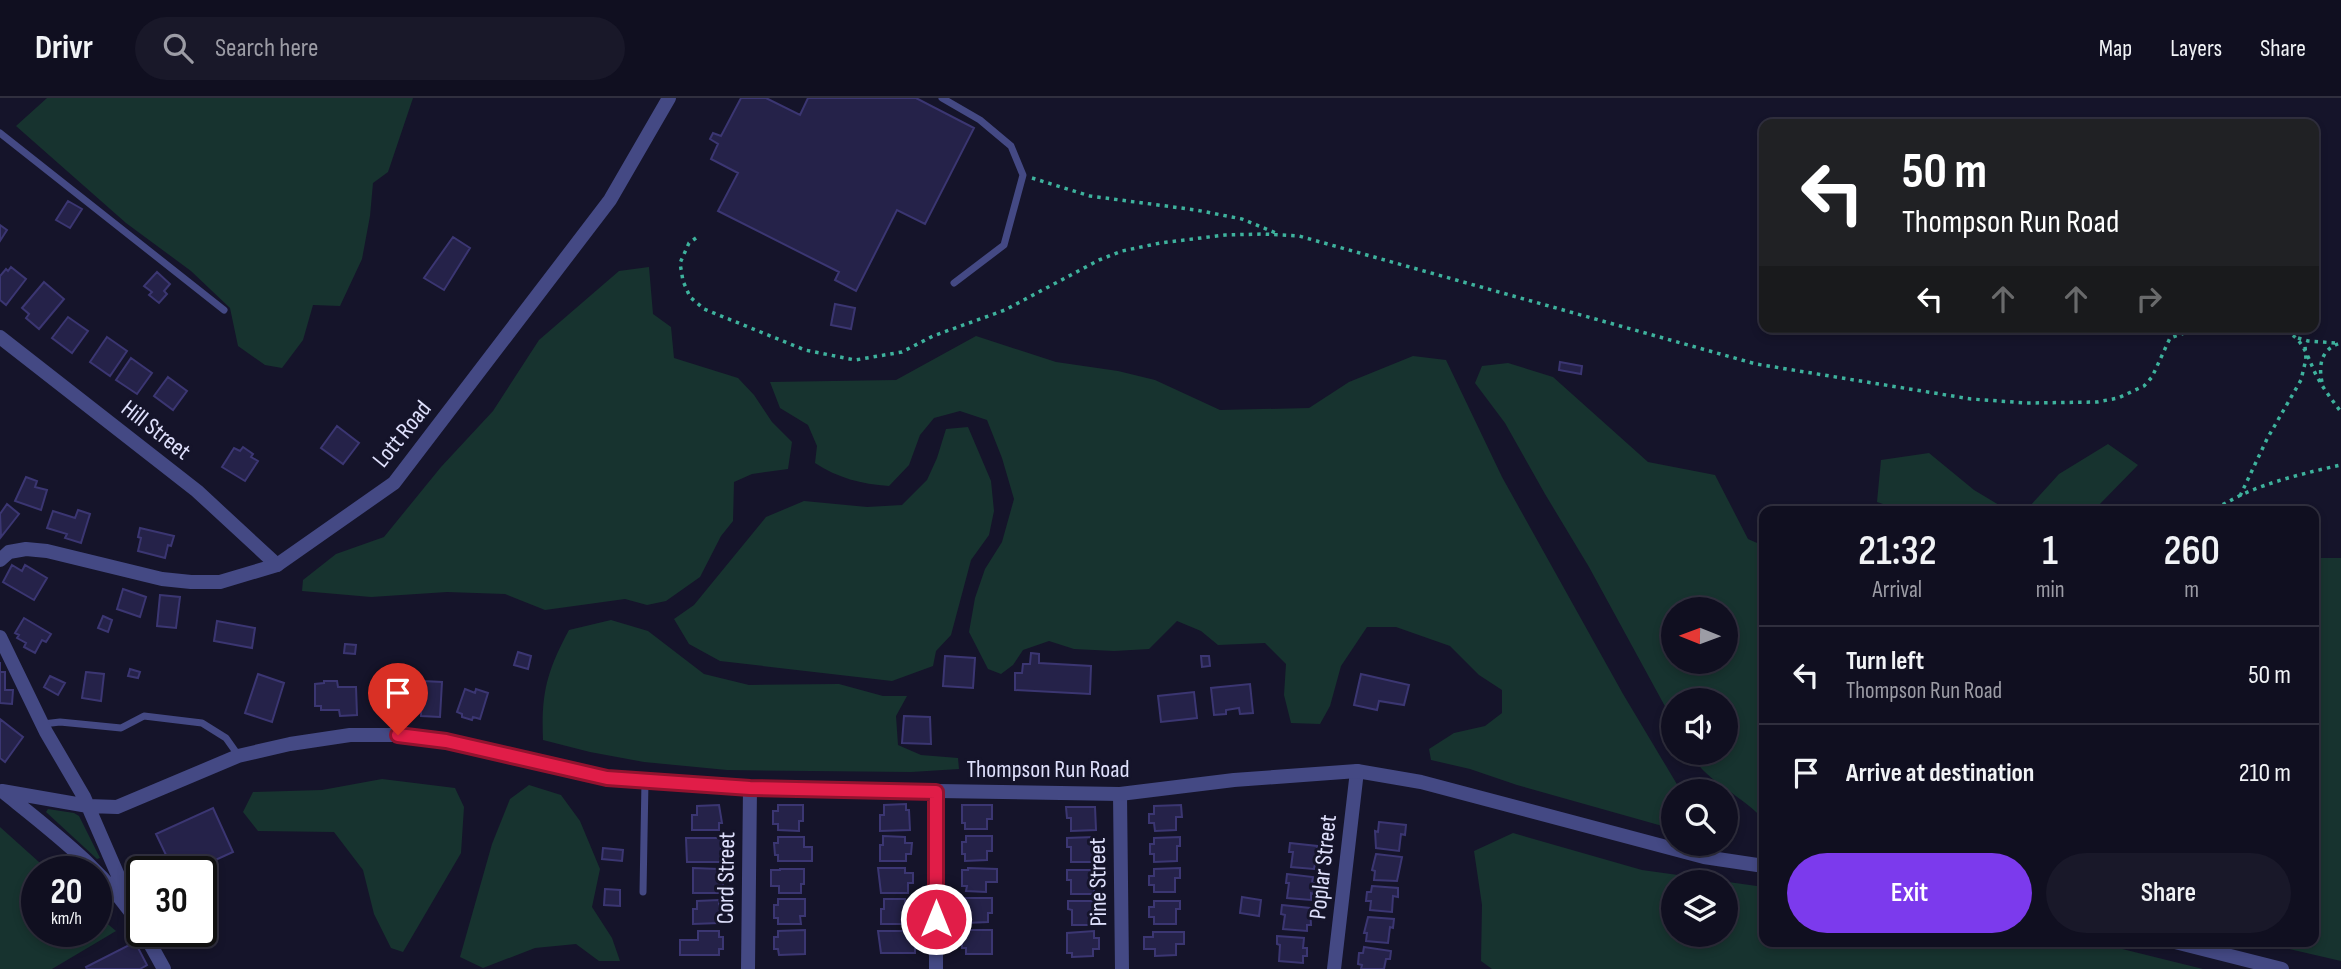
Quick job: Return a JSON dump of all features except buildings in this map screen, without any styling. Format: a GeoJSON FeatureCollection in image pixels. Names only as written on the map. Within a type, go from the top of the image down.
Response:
{"type":"FeatureCollection","features":[{"type":"Feature","properties":{"kind":"street","name":"Lott Road"},"geometry":{"type":"LineString","coordinates":[[0,560],[9,552],[26,549],[47,551],[162,579],[191,582],[220,582],[277,565],[394,483],[610,200],[669,98]]}},
{"type":"Feature","properties":{"kind":"street","name":"Hill Street"},"geometry":{"type":"LineString","coordinates":[[0,337],[197,491],[277,565]]}},
{"type":"Feature","properties":{"kind":"street"},"geometry":{"type":"LineString","coordinates":[[0,637],[42,724],[88,806],[126,898]]}},
{"type":"Feature","properties":{"kind":"street","name":"Thompson Run Road"},"geometry":{"type":"LineString","coordinates":[[1,790],[88,806],[117,807],[238,756],[290,744],[350,735],[398,735],[446,741],[607,778],[750,788],[1120,794],[1234,780],[1357,771],[1421,782],[1704,857],[1759,865]]}},
{"type":"Feature","properties":{"kind":"street","name":"Poplar Street"},"geometry":{"type":"LineString","coordinates":[[1334,969],[1357,771]]}},
{"type":"Feature","properties":{"kind":"street","name":"Cord Street"},"geometry":{"type":"LineString","coordinates":[[748,969],[750,788]]}},
{"type":"Feature","properties":{"kind":"street"},"geometry":{"type":"LineString","coordinates":[[1,790],[81,856],[126,904]]}},
{"type":"Feature","properties":{"kind":"street"},"geometry":{"type":"LineString","coordinates":[[936,792],[936,969]]}},
{"type":"Feature","properties":{"kind":"street","name":"Pine Street"},"geometry":{"type":"LineString","coordinates":[[1120,794],[1122,969]]}},
{"type":"Feature","properties":{"kind":"street"},"geometry":{"type":"LineString","coordinates":[[150,947],[160,968]]}},
{"type":"Feature","properties":{"kind":"street"},"geometry":{"type":"LineString","coordinates":[[2195,947],[2282,969]]}},
{"type":"Feature","properties":{"kind":"lane"},"geometry":{"type":"LineString","coordinates":[[942,98],[980,120],[1011,146],[1023,175],[1004,245],[954,283]]}},
{"type":"Feature","properties":{"kind":"lane"},"geometry":{"type":"LineString","coordinates":[[0,133],[224,310]]}},
{"type":"Feature","properties":{"kind":"lane"},"geometry":{"type":"LineString","coordinates":[[42,724],[60,722],[121,728],[144,716],[202,723],[226,738],[238,756]]}},
{"type":"Feature","properties":{"kind":"lane"},"geometry":{"type":"LineString","coordinates":[[643,892],[645,781]]}},
{"type":"Feature","properties":{"kind":"path"},"geometry":{"type":"LineString","coordinates":[[1023,175],[1090,196],[1242,219],[1278,234]]}},
{"type":"Feature","properties":{"kind":"path"},"geometry":{"type":"LineString","coordinates":[[696,238],[689,243],[680,263],[683,281],[690,297],[704,309],[805,350],[855,360],[910,349],[933,335],[1005,310],[1099,260],[1122,251],[1209,236],[1278,234],[1299,236],[1756,364],[1971,399],[2027,403],[2097,402],[2118,398],[2144,386],[2152,377],[2170,338],[2181,333]]}},
{"type":"Feature","properties":{"kind":"path"},"geometry":{"type":"LineString","coordinates":[[2288,333],[2305,346],[2325,390],[2341,412]]}},
{"type":"Feature","properties":{"kind":"path"},"geometry":{"type":"LineString","coordinates":[[2293,336],[2308,341],[2341,343]]}},
{"type":"Feature","properties":{"kind":"path"},"geometry":{"type":"LineString","coordinates":[[2325,390],[2320,370],[2322,360],[2326,350],[2341,343]]}},
{"type":"Feature","properties":{"kind":"path"},"geometry":{"type":"LineString","coordinates":[[2240,496],[2267,439],[2301,380],[2306,359],[2305,346]]}},
{"type":"Feature","properties":{"kind":"path"},"geometry":{"type":"LineString","coordinates":[[2225,506],[2240,496],[2279,482],[2341,465]]}},
{"type":"Feature","properties":{"kind":"green space"},"geometry":{"type":"Polygon","coordinates":[[[47,98],[413,98],[388,172],[373,183],[362,259],[340,306],[313,305],[303,340],[282,368],[265,365],[238,346],[230,308],[191,271],[126,223],[16,126],[47,98]]]}},
{"type":"Feature","properties":{"kind":"green space"},"geometry":{"type":"Polygon","coordinates":[[[649,267],[653,314],[671,327],[674,358],[738,378],[754,395],[772,422],[792,442],[788,469],[752,474],[734,482],[733,521],[721,536],[700,577],[666,601],[647,605],[625,599],[545,610],[505,594],[447,592],[371,597],[302,591],[303,580],[336,554],[384,537],[441,467],[493,411],[539,340],[619,271],[649,267]]]}},
{"type":"Feature","properties":{"kind":"green space"},"geometry":{"type":"Polygon","coordinates":[[[976,336],[1056,362],[1118,371],[1155,380],[1220,410],[1309,408],[1349,382],[1413,356],[1446,360],[1502,477],[1661,758],[1661,765],[1665,765],[1674,779],[1661,779],[1661,826],[1431,760],[1429,749],[1454,733],[1485,726],[1502,713],[1502,690],[1479,675],[1450,646],[1396,627],[1367,627],[1341,666],[1330,706],[1320,724],[1291,723],[1284,695],[1286,664],[1265,643],[1218,645],[1201,631],[1177,621],[1149,649],[1074,649],[1049,641],[1023,650],[1013,665],[1001,674],[988,669],[969,632],[975,598],[985,569],[1002,542],[1014,499],[987,420],[960,411],[934,418],[920,435],[909,465],[889,486],[869,484],[841,476],[815,463],[817,446],[808,425],[780,408],[770,382],[896,380],[976,336]]]}},
{"type":"Feature","properties":{"kind":"green space"},"geometry":{"type":"Polygon","coordinates":[[[1508,363],[1553,377],[1648,462],[1715,475],[1748,539],[1759,544],[1759,815],[1738,798],[1738,779],[1714,779],[1699,765],[1738,765],[1738,688],[1661,688],[1661,699],[1589,567],[1505,423],[1475,383],[1482,366],[1508,363]]]}},
{"type":"Feature","properties":{"kind":"green space"},"geometry":{"type":"Polygon","coordinates":[[[968,427],[991,481],[994,511],[989,535],[971,560],[951,635],[936,651],[933,666],[892,681],[720,661],[689,644],[674,619],[694,605],[766,517],[804,501],[867,507],[902,505],[927,480],[946,429],[968,427]]]}},
{"type":"Feature","properties":{"kind":"green space"},"geometry":{"type":"Polygon","coordinates":[[[2108,444],[2138,465],[2098,506],[2030,506],[2059,474],[2108,444]]]}},
{"type":"Feature","properties":{"kind":"green space"},"geometry":{"type":"Polygon","coordinates":[[[1929,453],[1974,490],[2001,506],[1889,506],[1877,502],[1881,460],[1929,453]]]}},
{"type":"Feature","properties":{"kind":"green space"},"geometry":{"type":"Polygon","coordinates":[[[2319,558],[2341,558],[2341,961],[2281,947],[2319,947],[2319,558]]]}},
{"type":"Feature","properties":{"kind":"green space"},"geometry":{"type":"Polygon","coordinates":[[[611,620],[648,631],[704,674],[749,685],[839,684],[883,696],[907,696],[896,716],[898,745],[921,755],[958,758],[959,769],[911,772],[727,770],[644,762],[543,740],[543,709],[547,683],[555,658],[569,630],[611,620]]]}},
{"type":"Feature","properties":{"kind":"green space"},"geometry":{"type":"Polygon","coordinates":[[[382,779],[455,788],[464,807],[461,853],[403,952],[391,948],[374,914],[363,870],[334,832],[258,831],[243,812],[253,792],[322,790],[382,779]]]}},
{"type":"Feature","properties":{"kind":"green space"},"geometry":{"type":"Polygon","coordinates":[[[529,785],[561,795],[580,821],[600,869],[592,907],[612,938],[620,961],[599,961],[576,944],[535,948],[483,968],[460,957],[492,844],[510,799],[529,785]]]}},
{"type":"Feature","properties":{"kind":"green space"},"geometry":{"type":"Polygon","coordinates":[[[48,809],[79,816],[99,856],[94,856],[46,812],[48,809]]]}},
{"type":"Feature","properties":{"kind":"green space"},"geometry":{"type":"Polygon","coordinates":[[[0,827],[32,856],[21,856],[21,947],[89,947],[52,969],[0,969],[0,827]]]}},
{"type":"Feature","properties":{"kind":"green space"},"geometry":{"type":"Polygon","coordinates":[[[1513,833],[1642,870],[1661,873],[1661,947],[1738,947],[1738,883],[1759,886],[1759,947],[2114,947],[2203,969],[1492,969],[1481,961],[1482,905],[1474,851],[1513,833]]]}},
{"type":"Feature","properties":{"kind":"route"},"geometry":{"type":"LineString","coordinates":[[398,735],[446,741],[607,778],[750,788],[936,792],[936,919]]}}]}
